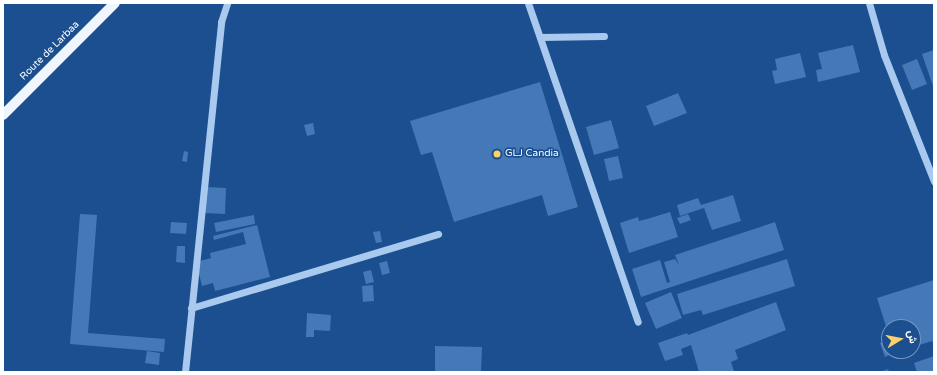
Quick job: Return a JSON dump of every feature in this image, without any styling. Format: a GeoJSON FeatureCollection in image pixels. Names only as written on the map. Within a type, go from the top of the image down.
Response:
{"type":"FeatureCollection","features":[{"type":"Feature","properties":{"kind":"main road","name":"Route de Larbaa"},"geometry":{"type":"LineString","coordinates":[[3,115],[115,3]]}},
{"type":"Feature","properties":{"kind":"street"},"geometry":{"type":"LineString","coordinates":[[185,372],[221,22],[227,3]]}},
{"type":"Feature","properties":{"kind":"street"},"geometry":{"type":"LineString","coordinates":[[528,3],[638,322]]}},
{"type":"Feature","properties":{"kind":"street"},"geometry":{"type":"LineString","coordinates":[[869,3],[884,55],[934,181]]}},
{"type":"Feature","properties":{"kind":"street"},"geometry":{"type":"LineString","coordinates":[[540,37],[604,36]]}},
{"type":"Feature","properties":{"kind":"street"},"geometry":{"type":"LineString","coordinates":[[191,308],[438,234]]}},
{"type":"Feature","properties":{"kind":"building"},"geometry":{"type":"Polygon","coordinates":[[[853,45],[860,72],[818,82],[816,70],[822,69],[818,53],[853,45]]]}},
{"type":"Feature","properties":{"kind":"building"},"geometry":{"type":"Polygon","coordinates":[[[934,50],[934,89],[922,54],[934,50]]]}},
{"type":"Feature","properties":{"kind":"building"},"geometry":{"type":"Polygon","coordinates":[[[800,53],[806,77],[775,84],[772,71],[777,70],[775,59],[800,53]]]}},
{"type":"Feature","properties":{"kind":"building"},"geometry":{"type":"Polygon","coordinates":[[[917,59],[927,84],[912,90],[902,65],[917,59]]]}},
{"type":"Feature","properties":{"kind":"building","name":"GLJ Candia"},"geometry":{"type":"Polygon","coordinates":[[[540,82],[578,207],[548,216],[542,195],[454,222],[432,152],[421,155],[410,121],[540,82]]]}},
{"type":"Feature","properties":{"kind":"building"},"geometry":{"type":"Polygon","coordinates":[[[678,93],[687,113],[654,126],[646,106],[678,93]]]}},
{"type":"Feature","properties":{"kind":"building"},"geometry":{"type":"Polygon","coordinates":[[[611,120],[619,148],[594,155],[586,127],[611,120]]]}},
{"type":"Feature","properties":{"kind":"building"},"geometry":{"type":"Polygon","coordinates":[[[313,123],[315,134],[307,136],[304,125],[313,123]]]}},
{"type":"Feature","properties":{"kind":"building"},"geometry":{"type":"Polygon","coordinates":[[[184,151],[188,152],[187,162],[182,161],[184,151]]]}},
{"type":"Feature","properties":{"kind":"building"},"geometry":{"type":"Polygon","coordinates":[[[618,156],[623,178],[609,181],[604,159],[618,156]]]}},
{"type":"Feature","properties":{"kind":"building"},"geometry":{"type":"Polygon","coordinates":[[[206,187],[226,188],[225,214],[205,213],[206,187]]]}},
{"type":"Feature","properties":{"kind":"building"},"geometry":{"type":"Polygon","coordinates":[[[733,195],[741,221],[712,230],[704,208],[680,216],[677,205],[698,198],[701,205],[733,195]]]}},
{"type":"Feature","properties":{"kind":"building"},"geometry":{"type":"Polygon","coordinates":[[[670,212],[678,237],[629,253],[620,223],[638,217],[639,221],[670,212]]]}},
{"type":"Feature","properties":{"kind":"building"},"geometry":{"type":"Polygon","coordinates":[[[80,214],[97,215],[88,333],[165,339],[164,352],[70,344],[80,214]]]}},
{"type":"Feature","properties":{"kind":"building"},"geometry":{"type":"Polygon","coordinates":[[[688,214],[691,220],[680,224],[677,218],[688,214]]]}},
{"type":"Feature","properties":{"kind":"building"},"geometry":{"type":"Polygon","coordinates":[[[254,215],[255,224],[216,232],[214,223],[254,215]]]}},
{"type":"Feature","properties":{"kind":"building"},"geometry":{"type":"Polygon","coordinates":[[[171,222],[187,223],[186,234],[170,233],[171,222]]]}},
{"type":"Feature","properties":{"kind":"building"},"geometry":{"type":"Polygon","coordinates":[[[775,222],[784,250],[641,297],[632,269],[660,260],[667,283],[670,282],[664,262],[675,259],[679,265],[675,255],[775,222]]]}},
{"type":"Feature","properties":{"kind":"building"},"geometry":{"type":"Polygon","coordinates":[[[257,225],[270,277],[215,291],[213,283],[202,286],[196,262],[211,258],[210,253],[246,244],[243,232],[214,240],[213,236],[257,225]]]}},
{"type":"Feature","properties":{"kind":"building"},"geometry":{"type":"Polygon","coordinates":[[[380,231],[382,242],[376,243],[373,232],[380,231]]]}},
{"type":"Feature","properties":{"kind":"building"},"geometry":{"type":"Polygon","coordinates":[[[177,246],[185,246],[185,263],[176,262],[177,246]]]}},
{"type":"Feature","properties":{"kind":"building"},"geometry":{"type":"Polygon","coordinates":[[[787,259],[795,286],[703,315],[701,310],[683,315],[677,294],[787,259]]]}},
{"type":"Feature","properties":{"kind":"building"},"geometry":{"type":"Polygon","coordinates":[[[387,261],[390,273],[382,275],[379,263],[387,261]]]}},
{"type":"Feature","properties":{"kind":"building"},"geometry":{"type":"Polygon","coordinates":[[[371,270],[374,282],[366,284],[363,272],[371,270]]]}},
{"type":"Feature","properties":{"kind":"building"},"geometry":{"type":"Polygon","coordinates":[[[934,280],[934,345],[932,341],[921,344],[921,319],[884,319],[877,298],[934,280]]]}},
{"type":"Feature","properties":{"kind":"building"},"geometry":{"type":"Polygon","coordinates":[[[373,285],[374,301],[363,302],[362,286],[373,285]]]}},
{"type":"Feature","properties":{"kind":"building"},"geometry":{"type":"Polygon","coordinates":[[[671,292],[682,318],[656,329],[645,303],[671,292]]]}},
{"type":"Feature","properties":{"kind":"building"},"geometry":{"type":"Polygon","coordinates":[[[776,302],[786,330],[735,350],[738,359],[731,362],[734,371],[699,372],[691,345],[681,349],[683,355],[665,361],[658,343],[687,333],[688,335],[776,302]]]}},
{"type":"Feature","properties":{"kind":"building"},"geometry":{"type":"Polygon","coordinates":[[[307,313],[331,315],[330,331],[314,330],[314,337],[306,337],[307,313]]]}},
{"type":"Feature","properties":{"kind":"building"},"geometry":{"type":"Polygon","coordinates":[[[435,346],[482,347],[481,372],[435,372],[435,346]]]}},
{"type":"Feature","properties":{"kind":"building"},"geometry":{"type":"Polygon","coordinates":[[[147,351],[160,353],[159,365],[145,363],[147,351]]]}},
{"type":"Feature","properties":{"kind":"building"},"geometry":{"type":"Polygon","coordinates":[[[934,356],[934,372],[917,372],[914,363],[934,356]]]}},
{"type":"Feature","properties":{"kind":"building"},"geometry":{"type":"Polygon","coordinates":[[[888,369],[889,372],[880,372],[888,369]]]}},
{"type":"Feature","properties":{"kind":"place","name":"GLJ Candia"},"geometry":{"type":"Point","coordinates":[497,154]}}]}
